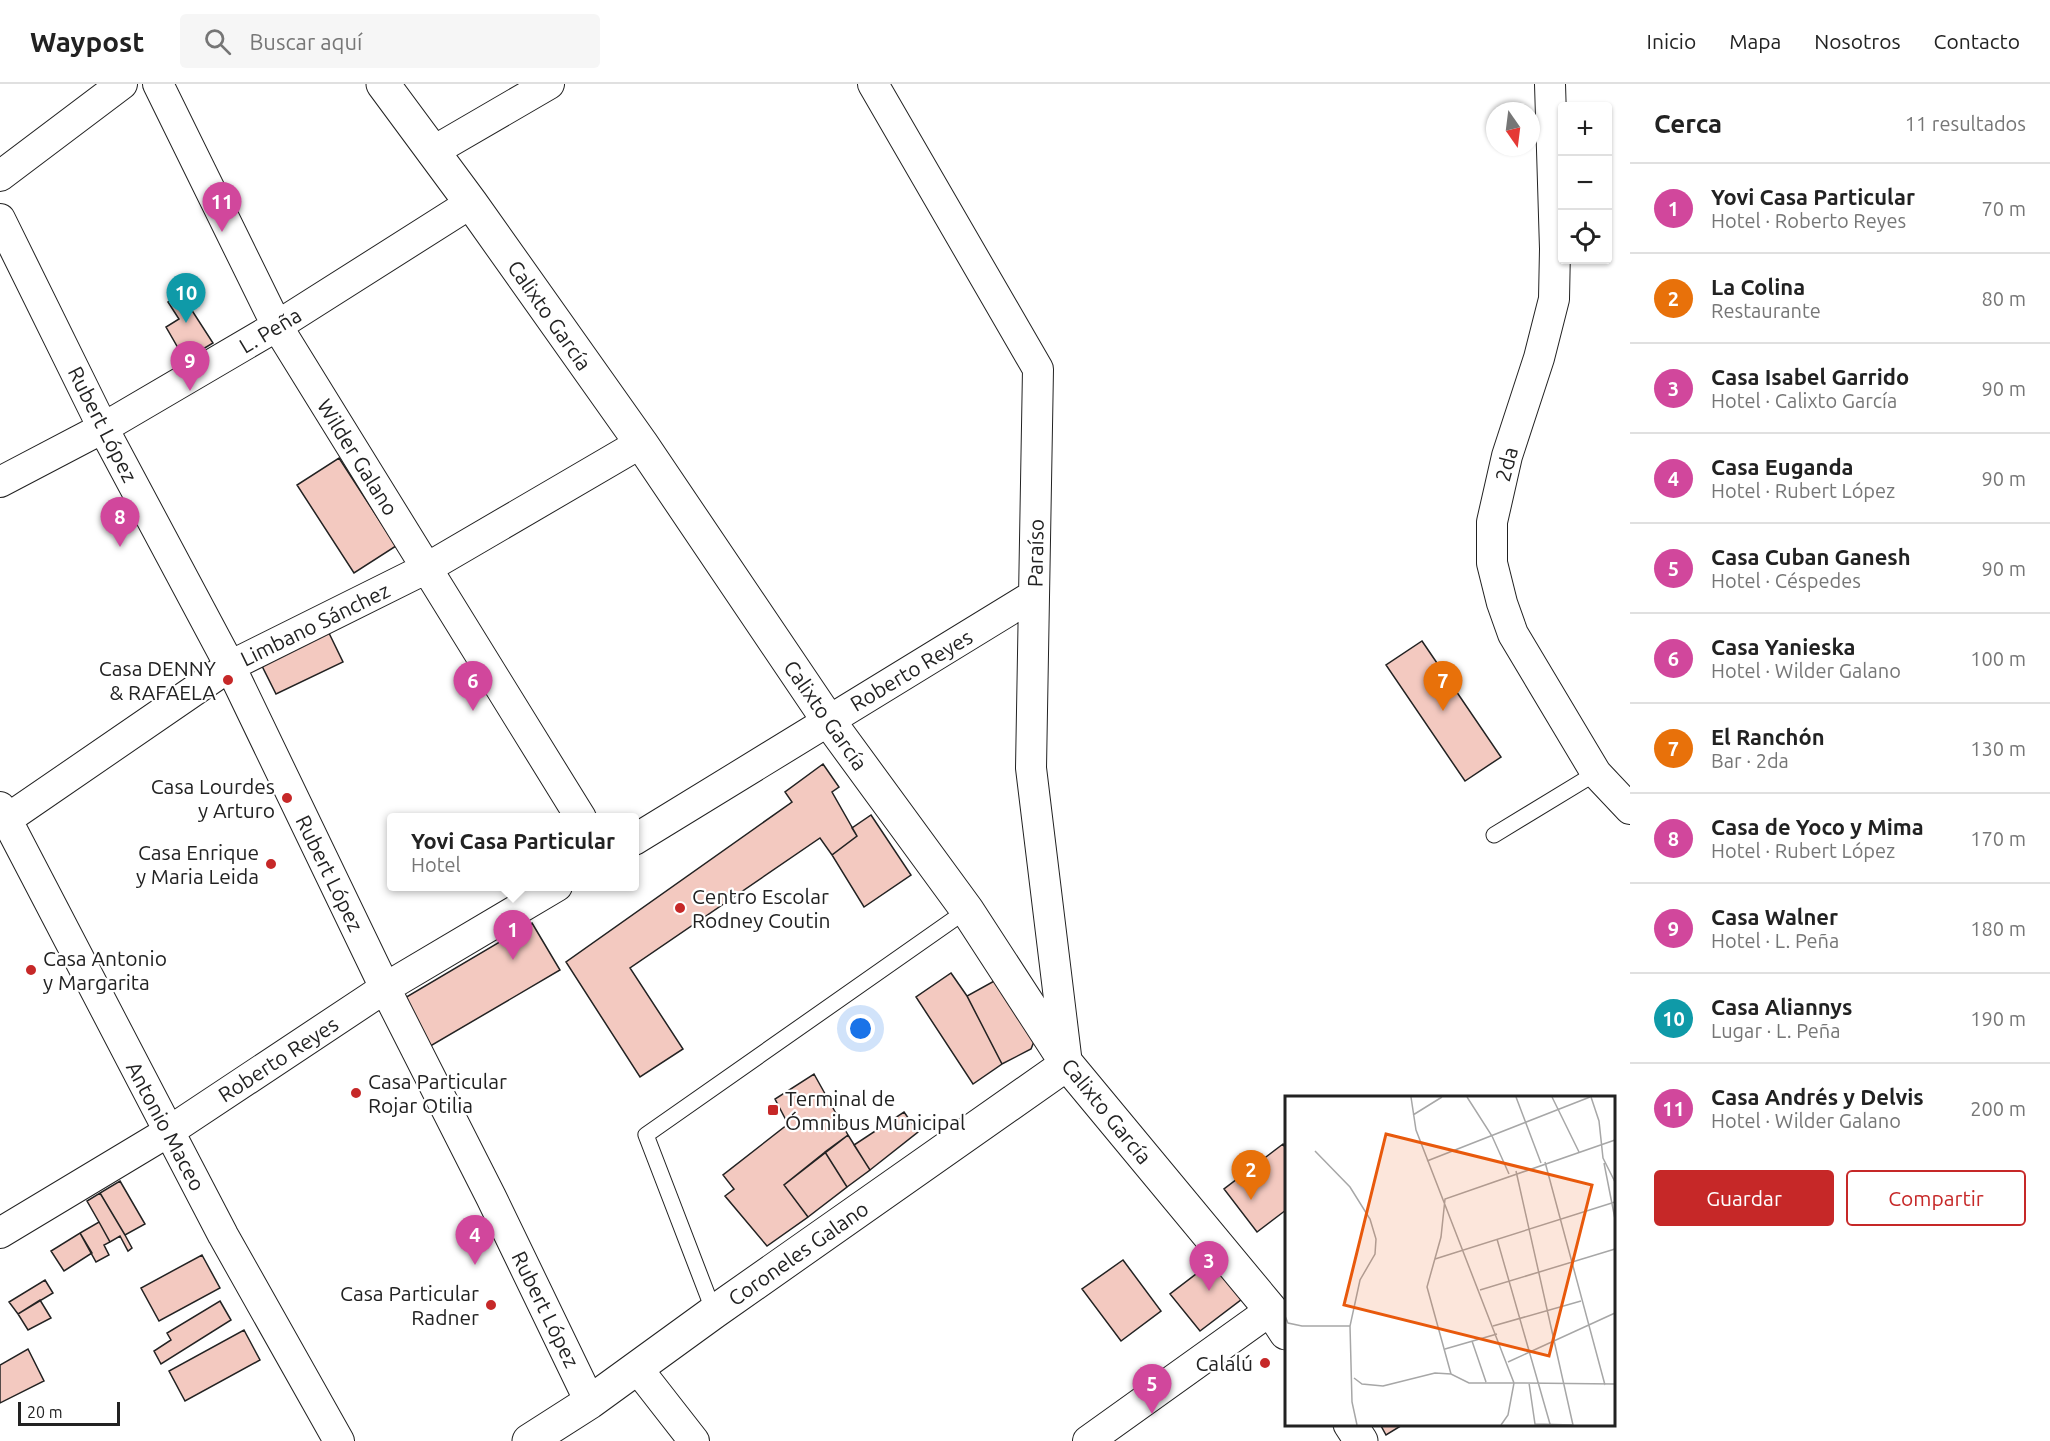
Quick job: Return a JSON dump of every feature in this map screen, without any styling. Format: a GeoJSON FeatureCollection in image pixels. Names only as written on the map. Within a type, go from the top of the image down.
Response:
{"type":"FeatureCollection","features":[{"type":"Feature","properties":{"kind":"main road","name":"Calixto García"},"geometry":{"type":"LineString","coordinates":[[383,84],[471,203],[641,443],[828,720],[967,910],[1067,1064],[1279,1322]]}},
{"type":"Feature","properties":{"kind":"main road","name":"Coroneles Galano"},"geometry":{"type":"LineString","coordinates":[[529,1441],[590,1402],[1067,1064]]}},
{"type":"Feature","properties":{"kind":"main road"},"geometry":{"type":"LineString","coordinates":[[1351,1426],[1361,1441]]}},
{"type":"Feature","properties":{"kind":"street"},"geometry":{"type":"LineString","coordinates":[[0,176],[122,84]]}},
{"type":"Feature","properties":{"kind":"street","name":"Wilder Galano"},"geometry":{"type":"LineString","coordinates":[[158,84],[277,326],[578,813]]}},
{"type":"Feature","properties":{"kind":"street"},"geometry":{"type":"LineString","coordinates":[[432,152],[549,84]]}},
{"type":"Feature","properties":{"kind":"street","name":"Paraíso"},"geometry":{"type":"LineString","coordinates":[[873,84],[1038,369],[1031,768],[1067,1064]]}},
{"type":"Feature","properties":{"kind":"street","name":"2da"},"geometry":{"type":"LineString","coordinates":[[1550,84],[1555,249],[1554,299],[1539,358],[1507,456],[1492,522],[1492,563],[1513,634],[1596,773],[1630,809]]}},
{"type":"Feature","properties":{"kind":"street","name":"L. Peña"},"geometry":{"type":"LineString","coordinates":[[0,482],[104,428],[277,326],[471,203]]}},
{"type":"Feature","properties":{"kind":"street","name":"Rubert López"},"geometry":{"type":"LineString","coordinates":[[0,219],[104,428],[230,666],[385,988],[491,1197],[590,1402]]}},
{"type":"Feature","properties":{"kind":"street","name":"Limbano Sánchez"},"geometry":{"type":"LineString","coordinates":[[2,817],[230,666],[427,568],[641,443]]}},
{"type":"Feature","properties":{"kind":"street","name":"Roberto Reyes"},"geometry":{"type":"LineString","coordinates":[[639,837],[1034,595]]}},
{"type":"Feature","properties":{"kind":"street","name":"Antonio Maceo"},"geometry":{"type":"LineString","coordinates":[[2,817],[278,1335],[339,1441]]}},
{"type":"Feature","properties":{"kind":"street","name":"Roberto Reyes"},"geometry":{"type":"LineString","coordinates":[[0,1233],[168,1131],[385,988],[549,891]]}},
{"type":"Feature","properties":{"kind":"street"},"geometry":{"type":"LineString","coordinates":[[1088,1441],[1279,1322]]}},
{"type":"Feature","properties":{"kind":"street"},"geometry":{"type":"LineString","coordinates":[[637,1368],[694,1441]]}},
{"type":"Feature","properties":{"kind":"lane"},"geometry":{"type":"LineString","coordinates":[[1494,835],[1596,773]]}},
{"type":"Feature","properties":{"kind":"lane"},"geometry":{"type":"LineString","coordinates":[[714,1312],[646,1136],[967,910]]}},
{"type":"Feature","properties":{"kind":"building"},"geometry":{"type":"Polygon","coordinates":[[[182,295],[213,343],[185,360],[166,327],[179,319],[168,302],[182,295]]]}},
{"type":"Feature","properties":{"kind":"building"},"geometry":{"type":"Polygon","coordinates":[[[339,458],[396,546],[354,573],[297,485],[339,458]]]}},
{"type":"Feature","properties":{"kind":"building"},"geometry":{"type":"Polygon","coordinates":[[[327,629],[343,662],[276,694],[260,662],[327,629]]]}},
{"type":"Feature","properties":{"kind":"building"},"geometry":{"type":"Polygon","coordinates":[[[1422,641],[1501,757],[1465,781],[1386,665],[1422,641]]]}},
{"type":"Feature","properties":{"kind":"building","name":"Centro Escolar Rodney Coutin"},"geometry":{"type":"Polygon","coordinates":[[[823,764],[839,787],[832,792],[857,836],[832,855],[820,838],[630,968],[683,1049],[640,1077],[566,962],[792,802],[785,792],[823,764]]]}},
{"type":"Feature","properties":{"kind":"building"},"geometry":{"type":"Polygon","coordinates":[[[871,815],[911,875],[864,907],[832,855],[857,836],[852,828],[871,815]]]}},
{"type":"Feature","properties":{"kind":"building"},"geometry":{"type":"Polygon","coordinates":[[[532,923],[560,970],[427,1048],[398,1002],[532,923]]]}},
{"type":"Feature","properties":{"kind":"building"},"geometry":{"type":"Polygon","coordinates":[[[951,973],[967,996],[1002,1064],[973,1084],[916,997],[951,973]]]}},
{"type":"Feature","properties":{"kind":"building"},"geometry":{"type":"Polygon","coordinates":[[[996,980],[1035,1039],[1031,1049],[1002,1064],[967,996],[996,980]]]}},
{"type":"Feature","properties":{"kind":"building"},"geometry":{"type":"Polygon","coordinates":[[[814,1074],[848,1135],[784,1185],[808,1217],[767,1246],[725,1196],[734,1189],[723,1175],[788,1124],[775,1099],[814,1074]]]}},
{"type":"Feature","properties":{"kind":"building"},"geometry":{"type":"Polygon","coordinates":[[[904,1112],[918,1132],[870,1170],[854,1145],[904,1112]]]}},
{"type":"Feature","properties":{"kind":"building"},"geometry":{"type":"Polygon","coordinates":[[[848,1135],[870,1170],[847,1187],[825,1152],[848,1135]]]}},
{"type":"Feature","properties":{"kind":"building"},"geometry":{"type":"Polygon","coordinates":[[[1283,1144],[1285,1147],[1285,1211],[1257,1232],[1224,1189],[1283,1144]]]}},
{"type":"Feature","properties":{"kind":"building"},"geometry":{"type":"Polygon","coordinates":[[[825,1152],[847,1187],[808,1217],[784,1185],[825,1152]]]}},
{"type":"Feature","properties":{"kind":"building"},"geometry":{"type":"Polygon","coordinates":[[[120,1181],[145,1224],[125,1235],[100,1193],[120,1181]]]}},
{"type":"Feature","properties":{"kind":"building"},"geometry":{"type":"Polygon","coordinates":[[[100,1193],[132,1248],[128,1251],[120,1236],[110,1242],[87,1201],[100,1193]]]}},
{"type":"Feature","properties":{"kind":"building"},"geometry":{"type":"Polygon","coordinates":[[[99,1222],[110,1242],[104,1245],[109,1255],[96,1262],[80,1233],[99,1222]]]}},
{"type":"Feature","properties":{"kind":"building"},"geometry":{"type":"Polygon","coordinates":[[[80,1233],[92,1253],[64,1271],[51,1251],[80,1233]]]}},
{"type":"Feature","properties":{"kind":"building"},"geometry":{"type":"Polygon","coordinates":[[[202,1255],[220,1288],[159,1321],[141,1288],[202,1255]]]}},
{"type":"Feature","properties":{"kind":"building"},"geometry":{"type":"Polygon","coordinates":[[[1123,1260],[1161,1311],[1121,1341],[1082,1289],[1123,1260]]]}},
{"type":"Feature","properties":{"kind":"building"},"geometry":{"type":"Polygon","coordinates":[[[1213,1261],[1242,1299],[1200,1331],[1170,1294],[1213,1261]]]}},
{"type":"Feature","properties":{"kind":"building"},"geometry":{"type":"Polygon","coordinates":[[[45,1280],[53,1293],[18,1314],[9,1302],[45,1280]]]}},
{"type":"Feature","properties":{"kind":"building"},"geometry":{"type":"Polygon","coordinates":[[[40,1300],[51,1318],[28,1330],[18,1314],[40,1300]]]}},
{"type":"Feature","properties":{"kind":"building"},"geometry":{"type":"Polygon","coordinates":[[[220,1301],[231,1320],[161,1364],[154,1351],[171,1340],[167,1333],[220,1301]]]}},
{"type":"Feature","properties":{"kind":"building"},"geometry":{"type":"Polygon","coordinates":[[[244,1330],[260,1360],[185,1401],[169,1371],[244,1330]]]}},
{"type":"Feature","properties":{"kind":"building"},"geometry":{"type":"Polygon","coordinates":[[[28,1349],[44,1381],[0,1403],[0,1365],[28,1349]]]}},
{"type":"Feature","properties":{"kind":"building"},"geometry":{"type":"Polygon","coordinates":[[[1381,1426],[1401,1426],[1386,1435],[1381,1426]]]}},
{"type":"Feature","properties":{"kind":"place","name":"Casa Andrés y Delvis"},"geometry":{"type":"Point","coordinates":[222,232]}},
{"type":"Feature","properties":{"kind":"place","name":"Casa Aliannys"},"geometry":{"type":"Point","coordinates":[186,323]}},
{"type":"Feature","properties":{"kind":"place","name":"Casa Walner"},"geometry":{"type":"Point","coordinates":[190,391]}},
{"type":"Feature","properties":{"kind":"place","name":"Casa de Yoco y Mima"},"geometry":{"type":"Point","coordinates":[120,547]}},
{"type":"Feature","properties":{"kind":"place","name":"Casa DENNY & RAFAELA"},"geometry":{"type":"Point","coordinates":[228,680]}},
{"type":"Feature","properties":{"kind":"place","name":"Casa Yanieska"},"geometry":{"type":"Point","coordinates":[473,711]}},
{"type":"Feature","properties":{"kind":"place","name":"El Ranchón"},"geometry":{"type":"Point","coordinates":[1443,711]}},
{"type":"Feature","properties":{"kind":"place","name":"Casa Lourdes y Arturo"},"geometry":{"type":"Point","coordinates":[287,798]}},
{"type":"Feature","properties":{"kind":"place","name":"Casa Enrique y Maria Leida"},"geometry":{"type":"Point","coordinates":[271,864]}},
{"type":"Feature","properties":{"kind":"place","name":"Centro Escolar Rodney Coutin"},"geometry":{"type":"Point","coordinates":[680,908]}},
{"type":"Feature","properties":{"kind":"place","name":"Yovi Casa Particular"},"geometry":{"type":"Point","coordinates":[513,960]}},
{"type":"Feature","properties":{"kind":"place","name":"Casa Antonio y Margarita"},"geometry":{"type":"Point","coordinates":[31,970]}},
{"type":"Feature","properties":{"kind":"place","name":"Casa Particular Rojar Otilia"},"geometry":{"type":"Point","coordinates":[356,1093]}},
{"type":"Feature","properties":{"kind":"place","name":"Terminal de Ómnibus Municipal"},"geometry":{"type":"Point","coordinates":[773,1110]}},
{"type":"Feature","properties":{"kind":"place","name":"La Colina"},"geometry":{"type":"Point","coordinates":[1251,1200]}},
{"type":"Feature","properties":{"kind":"place","name":"Casa Euganda"},"geometry":{"type":"Point","coordinates":[475,1265]}},
{"type":"Feature","properties":{"kind":"place","name":"Casa Isabel Garrido"},"geometry":{"type":"Point","coordinates":[1209,1291]}},
{"type":"Feature","properties":{"kind":"place","name":"Casa Particular Radner"},"geometry":{"type":"Point","coordinates":[491,1305]}},
{"type":"Feature","properties":{"kind":"place","name":"Calalú"},"geometry":{"type":"Point","coordinates":[1265,1363]}},
{"type":"Feature","properties":{"kind":"place","name":"Casa Cuban Ganesh"},"geometry":{"type":"Point","coordinates":[1152,1414]}}]}
